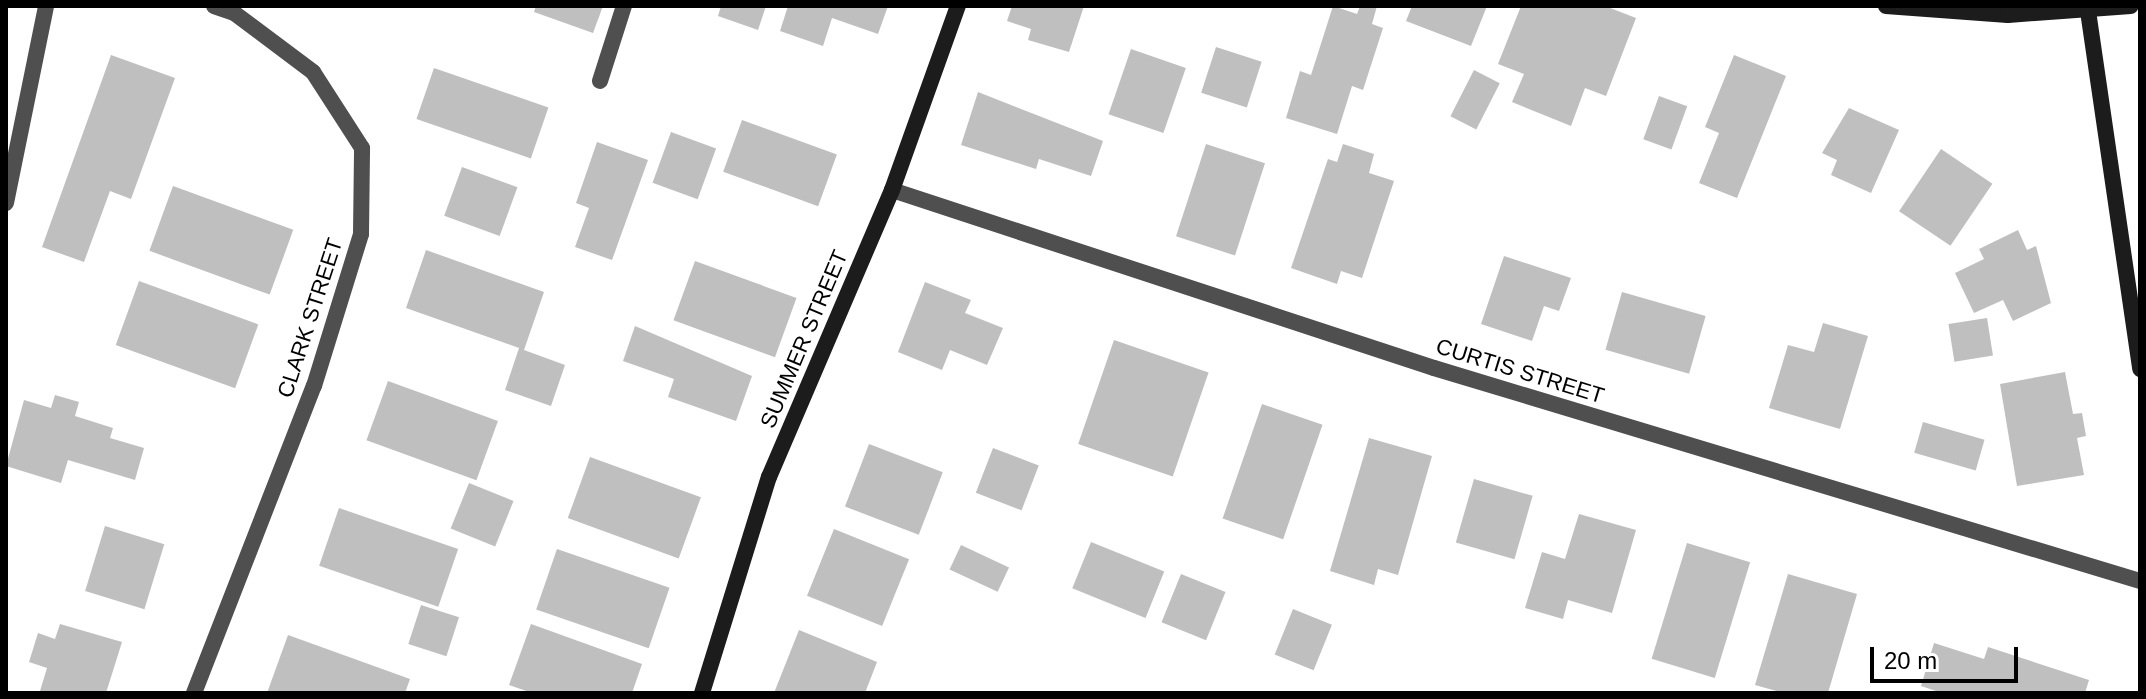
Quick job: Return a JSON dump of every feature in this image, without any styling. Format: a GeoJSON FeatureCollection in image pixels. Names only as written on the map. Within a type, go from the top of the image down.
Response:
{"type":"FeatureCollection","features":[{"type":"Feature","properties":{"kind":"street"},"geometry":{"type":"LineString","coordinates":[[6,203],[46,6]]}},
{"type":"Feature","properties":{"kind":"street","name":"CLARK STREET"},"geometry":{"type":"LineString","coordinates":[[194,693],[314,386],[361,234],[362,148],[354,135],[313,72],[234,13],[214,6]]}},
{"type":"Feature","properties":{"kind":"street"},"geometry":{"type":"LineString","coordinates":[[600,81],[624,6]]}},
{"type":"Feature","properties":{"kind":"street","name":"SUMMER STREET"},"geometry":{"type":"LineString","coordinates":[[702,693],[769,477],[892,190],[958,6]]}},
{"type":"Feature","properties":{"kind":"street"},"geometry":{"type":"LineString","coordinates":[[1886,6],[1968,15],[2125,7]]}},
{"type":"Feature","properties":{"kind":"street"},"geometry":{"type":"LineString","coordinates":[[2088,11],[2140,369]]}},
{"type":"Feature","properties":{"kind":"street","name":"CURTIS STREET"},"geometry":{"type":"LineString","coordinates":[[892,190],[1434,368],[2140,581]]}},
{"type":"Feature","properties":{"kind":"building"},"geometry":{"type":"Polygon","coordinates":[[[536,6],[603,6],[593,33],[534,12],[536,6]]]}},
{"type":"Feature","properties":{"kind":"building"},"geometry":{"type":"Polygon","coordinates":[[[721,6],[766,6],[758,30],[718,16],[721,6]]]}},
{"type":"Feature","properties":{"kind":"building"},"geometry":{"type":"Polygon","coordinates":[[[788,6],[888,6],[878,34],[832,18],[823,46],[780,31],[788,6]]]}},
{"type":"Feature","properties":{"kind":"building"},"geometry":{"type":"Polygon","coordinates":[[[1012,6],[1084,6],[1069,52],[1028,40],[1031,29],[1007,21],[1012,6]]]}},
{"type":"Feature","properties":{"kind":"building"},"geometry":{"type":"Polygon","coordinates":[[[1333,6],[1357,14],[1360,6],[1377,6],[1372,24],[1383,28],[1363,90],[1352,86],[1337,134],[1286,118],[1300,71],[1311,75],[1333,6]]]}},
{"type":"Feature","properties":{"kind":"building"},"geometry":{"type":"Polygon","coordinates":[[[1412,6],[1487,6],[1471,46],[1406,21],[1412,6]]]}},
{"type":"Feature","properties":{"kind":"building"},"geometry":{"type":"Polygon","coordinates":[[[1521,6],[1605,6],[1636,18],[1606,96],[1585,88],[1571,126],[1512,102],[1524,74],[1498,64],[1521,6]]]}},
{"type":"Feature","properties":{"kind":"building"},"geometry":{"type":"Polygon","coordinates":[[[1216,47],[1262,62],[1247,107],[1201,93],[1216,47]]]}},
{"type":"Feature","properties":{"kind":"building"},"geometry":{"type":"Polygon","coordinates":[[[1131,49],[1186,68],[1163,133],[1109,114],[1131,49]]]}},
{"type":"Feature","properties":{"kind":"building"},"geometry":{"type":"Polygon","coordinates":[[[111,55],[175,78],[131,199],[110,191],[84,262],[42,247],[111,55]]]}},
{"type":"Feature","properties":{"kind":"building"},"geometry":{"type":"Polygon","coordinates":[[[1734,55],[1786,76],[1737,198],[1699,183],[1719,133],[1705,127],[1734,55]]]}},
{"type":"Feature","properties":{"kind":"building"},"geometry":{"type":"Polygon","coordinates":[[[434,68],[548,107],[531,158],[416,119],[434,68]]]}},
{"type":"Feature","properties":{"kind":"building"},"geometry":{"type":"Polygon","coordinates":[[[1474,70],[1500,83],[1476,129],[1450,116],[1474,70]]]}},
{"type":"Feature","properties":{"kind":"building"},"geometry":{"type":"Polygon","coordinates":[[[978,92],[1103,141],[1091,176],[1039,159],[1036,169],[961,145],[978,92]]]}},
{"type":"Feature","properties":{"kind":"building"},"geometry":{"type":"Polygon","coordinates":[[[1659,96],[1687,106],[1671,149],[1643,139],[1659,96]]]}},
{"type":"Feature","properties":{"kind":"building"},"geometry":{"type":"Polygon","coordinates":[[[1849,108],[1899,130],[1871,193],[1831,175],[1837,160],[1822,153],[1849,108]]]}},
{"type":"Feature","properties":{"kind":"building"},"geometry":{"type":"Polygon","coordinates":[[[742,120],[837,155],[818,206],[723,172],[742,120]]]}},
{"type":"Feature","properties":{"kind":"building"},"geometry":{"type":"Polygon","coordinates":[[[671,132],[716,148],[698,199],[653,183],[671,132]]]}},
{"type":"Feature","properties":{"kind":"building"},"geometry":{"type":"Polygon","coordinates":[[[597,142],[648,160],[612,260],[575,247],[589,208],[576,203],[597,142]]]}},
{"type":"Feature","properties":{"kind":"building"},"geometry":{"type":"Polygon","coordinates":[[[1206,144],[1265,163],[1235,255],[1176,236],[1206,144]]]}},
{"type":"Feature","properties":{"kind":"building"},"geometry":{"type":"Polygon","coordinates":[[[1343,144],[1374,154],[1369,173],[1394,181],[1362,278],[1341,271],[1337,284],[1291,268],[1328,159],[1337,162],[1343,144]]]}},
{"type":"Feature","properties":{"kind":"building"},"geometry":{"type":"Polygon","coordinates":[[[1941,149],[1992,184],[1950,246],[1899,211],[1941,149]]]}},
{"type":"Feature","properties":{"kind":"building"},"geometry":{"type":"Polygon","coordinates":[[[462,167],[517,187],[500,236],[444,216],[462,167]]]}},
{"type":"Feature","properties":{"kind":"building"},"geometry":{"type":"Polygon","coordinates":[[[173,186],[293,230],[270,295],[149,251],[173,186]]]}},
{"type":"Feature","properties":{"kind":"building"},"geometry":{"type":"Polygon","coordinates":[[[2018,230],[2027,250],[2036,246],[2051,303],[2013,321],[2003,300],[1974,313],[1955,273],[1984,259],[1979,249],[2018,230]]]}},
{"type":"Feature","properties":{"kind":"building"},"geometry":{"type":"Polygon","coordinates":[[[426,250],[544,292],[524,350],[565,365],[551,406],[505,390],[519,348],[406,308],[426,250]]]}},
{"type":"Feature","properties":{"kind":"building"},"geometry":{"type":"Polygon","coordinates":[[[1504,256],[1571,278],[1559,311],[1544,306],[1532,341],[1481,324],[1504,256]]]}},
{"type":"Feature","properties":{"kind":"building"},"geometry":{"type":"Polygon","coordinates":[[[695,261],[796,298],[775,357],[673,320],[695,261]]]}},
{"type":"Feature","properties":{"kind":"building"},"geometry":{"type":"Polygon","coordinates":[[[139,281],[258,324],[235,388],[116,345],[139,281]]]}},
{"type":"Feature","properties":{"kind":"building"},"geometry":{"type":"Polygon","coordinates":[[[925,282],[971,300],[965,313],[1003,328],[987,365],[950,350],[942,370],[898,352],[925,282]]]}},
{"type":"Feature","properties":{"kind":"building"},"geometry":{"type":"Polygon","coordinates":[[[1622,292],[1706,316],[1689,374],[1605,350],[1622,292]]]}},
{"type":"Feature","properties":{"kind":"building"},"geometry":{"type":"Polygon","coordinates":[[[1987,318],[1993,356],[1954,362],[1948,324],[1987,318]]]}},
{"type":"Feature","properties":{"kind":"building"},"geometry":{"type":"Polygon","coordinates":[[[1823,323],[1868,336],[1840,429],[1769,408],[1788,345],[1814,352],[1823,323]]]}},
{"type":"Feature","properties":{"kind":"building"},"geometry":{"type":"Polygon","coordinates":[[[635,326],[752,376],[736,421],[668,397],[674,379],[623,361],[635,326]]]}},
{"type":"Feature","properties":{"kind":"building"},"geometry":{"type":"Polygon","coordinates":[[[1114,340],[1209,373],[1173,477],[1078,444],[1114,340]]]}},
{"type":"Feature","properties":{"kind":"building"},"geometry":{"type":"Polygon","coordinates":[[[2065,372],[2073,414],[2082,413],[2086,436],[2077,438],[2084,475],[2017,486],[2000,384],[2065,372]]]}},
{"type":"Feature","properties":{"kind":"building"},"geometry":{"type":"Polygon","coordinates":[[[388,381],[498,421],[476,480],[366,440],[388,381]]]}},
{"type":"Feature","properties":{"kind":"building"},"geometry":{"type":"Polygon","coordinates":[[[55,395],[79,402],[75,416],[113,428],[110,438],[144,448],[135,480],[68,460],[61,483],[6,466],[24,400],[51,408],[55,395]]]}},
{"type":"Feature","properties":{"kind":"building"},"geometry":{"type":"Polygon","coordinates":[[[1262,404],[1323,425],[1283,539],[1223,518],[1262,404]]]}},
{"type":"Feature","properties":{"kind":"building"},"geometry":{"type":"Polygon","coordinates":[[[1923,422],[1985,440],[1976,470],[1914,453],[1923,422]]]}},
{"type":"Feature","properties":{"kind":"building"},"geometry":{"type":"Polygon","coordinates":[[[1369,438],[1432,456],[1398,575],[1378,569],[1374,585],[1330,571],[1369,438]]]}},
{"type":"Feature","properties":{"kind":"building"},"geometry":{"type":"Polygon","coordinates":[[[869,444],[943,472],[919,535],[845,507],[869,444]]]}},
{"type":"Feature","properties":{"kind":"building"},"geometry":{"type":"Polygon","coordinates":[[[993,448],[1039,466],[1022,510],[976,493],[993,448]]]}},
{"type":"Feature","properties":{"kind":"building"},"geometry":{"type":"Polygon","coordinates":[[[590,457],[701,497],[679,558],[568,518],[590,457]]]}},
{"type":"Feature","properties":{"kind":"building"},"geometry":{"type":"Polygon","coordinates":[[[1474,479],[1533,496],[1514,559],[1456,542],[1474,479]]]}},
{"type":"Feature","properties":{"kind":"building"},"geometry":{"type":"Polygon","coordinates":[[[469,483],[514,501],[495,546],[451,528],[469,483]]]}},
{"type":"Feature","properties":{"kind":"building"},"geometry":{"type":"Polygon","coordinates":[[[339,508],[458,549],[438,607],[319,566],[339,508]]]}},
{"type":"Feature","properties":{"kind":"building"},"geometry":{"type":"Polygon","coordinates":[[[1579,514],[1636,530],[1612,613],[1568,600],[1563,619],[1525,608],[1542,552],[1565,559],[1579,514]]]}},
{"type":"Feature","properties":{"kind":"building"},"geometry":{"type":"Polygon","coordinates":[[[105,526],[164,544],[144,609],[85,591],[105,526]]]}},
{"type":"Feature","properties":{"kind":"building"},"geometry":{"type":"Polygon","coordinates":[[[834,529],[909,559],[882,626],[807,596],[834,529]]]}},
{"type":"Feature","properties":{"kind":"building"},"geometry":{"type":"Polygon","coordinates":[[[1091,542],[1164,572],[1146,618],[1072,588],[1091,542]]]}},
{"type":"Feature","properties":{"kind":"building"},"geometry":{"type":"Polygon","coordinates":[[[1687,543],[1750,562],[1715,678],[1652,659],[1687,543]]]}},
{"type":"Feature","properties":{"kind":"building"},"geometry":{"type":"Polygon","coordinates":[[[961,545],[1009,567],[998,592],[950,569],[961,545]]]}},
{"type":"Feature","properties":{"kind":"building"},"geometry":{"type":"Polygon","coordinates":[[[557,549],[670,588],[649,648],[536,610],[557,549]]]}},
{"type":"Feature","properties":{"kind":"building"},"geometry":{"type":"Polygon","coordinates":[[[1181,574],[1226,592],[1206,640],[1162,622],[1181,574]]]}},
{"type":"Feature","properties":{"kind":"building"},"geometry":{"type":"Polygon","coordinates":[[[1788,574],[1857,594],[1828,693],[1784,693],[1755,685],[1788,574]]]}},
{"type":"Feature","properties":{"kind":"building"},"geometry":{"type":"Polygon","coordinates":[[[421,605],[459,617],[446,656],[408,644],[421,605]]]}},
{"type":"Feature","properties":{"kind":"building"},"geometry":{"type":"Polygon","coordinates":[[[1293,609],[1332,625],[1314,670],[1275,654],[1293,609]]]}},
{"type":"Feature","properties":{"kind":"building"},"geometry":{"type":"Polygon","coordinates":[[[60,624],[122,642],[106,693],[40,691],[47,668],[29,662],[38,633],[55,639],[60,624]]]}},
{"type":"Feature","properties":{"kind":"building"},"geometry":{"type":"Polygon","coordinates":[[[531,624],[642,664],[632,693],[532,693],[509,685],[531,624]]]}},
{"type":"Feature","properties":{"kind":"building"},"geometry":{"type":"Polygon","coordinates":[[[799,630],[877,662],[865,693],[774,693],[799,630]]]}},
{"type":"Feature","properties":{"kind":"building"},"geometry":{"type":"Polygon","coordinates":[[[288,635],[410,679],[405,693],[267,693],[288,635]]]}},
{"type":"Feature","properties":{"kind":"building"},"geometry":{"type":"Polygon","coordinates":[[[1934,643],[1984,659],[1988,647],[2089,680],[2085,693],[1942,693],[1921,686],[1934,643]]]}}]}
